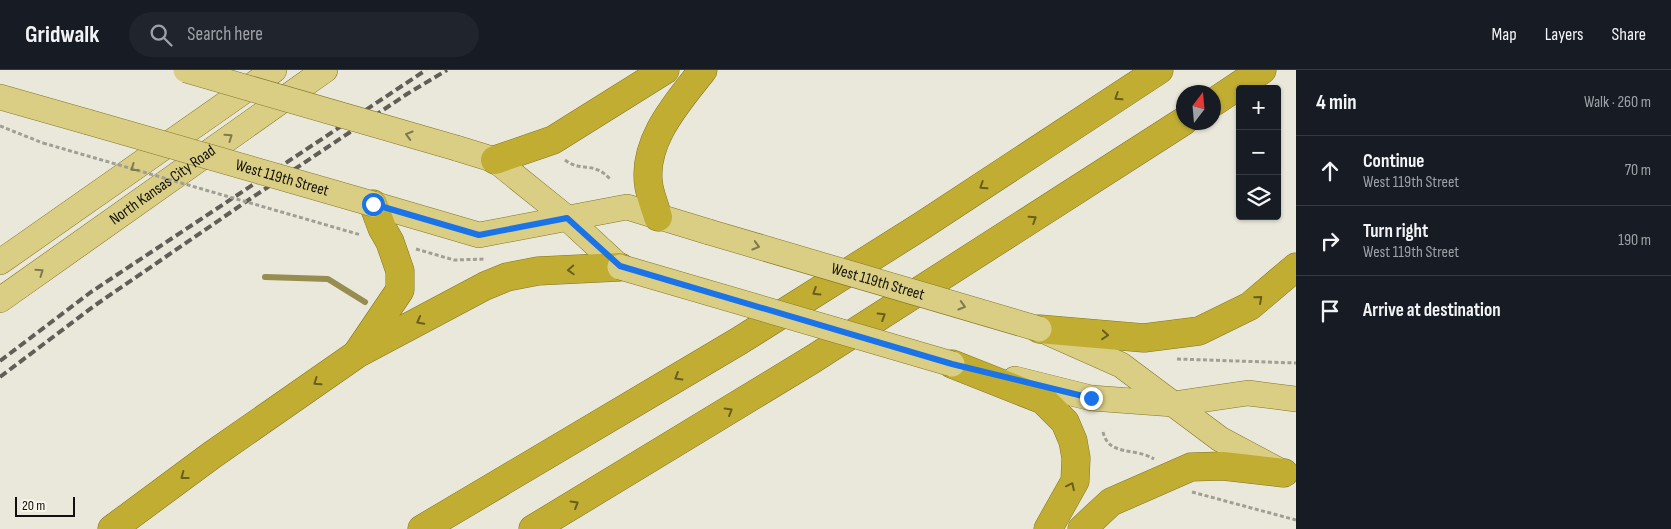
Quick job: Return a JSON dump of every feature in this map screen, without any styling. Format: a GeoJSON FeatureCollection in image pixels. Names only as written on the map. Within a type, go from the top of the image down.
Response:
{"type":"FeatureCollection","features":[{"type":"Feature","properties":{"kind":"highway"},"geometry":{"type":"LineString","coordinates":[[495,160],[552,140],[665,70]]}},
{"type":"Feature","properties":{"kind":"highway"},"geometry":{"type":"LineString","coordinates":[[658,217],[649,185],[651,156],[655,140],[681,99],[704,70]]}},
{"type":"Feature","properties":{"kind":"highway"},"geometry":{"type":"LineString","coordinates":[[422,529],[739,341],[923,225],[1159,70]]}},
{"type":"Feature","properties":{"kind":"highway"},"geometry":{"type":"LineString","coordinates":[[1221,97],[1262,70]]}},
{"type":"Feature","properties":{"kind":"highway"},"geometry":{"type":"LineString","coordinates":[[533,529],[821,354],[1176,127]]}},
{"type":"Feature","properties":{"kind":"highway"},"geometry":{"type":"LineString","coordinates":[[357,354],[400,290],[400,271],[390,242],[382,228],[373,204]]}},
{"type":"Feature","properties":{"kind":"highway"},"geometry":{"type":"LineString","coordinates":[[112,529],[212,455],[357,354],[485,286],[506,277],[538,271],[620,266]]}},
{"type":"Feature","properties":{"kind":"highway"},"geometry":{"type":"LineString","coordinates":[[1039,329],[1144,338],[1198,331],[1250,306],[1296,267]]}},
{"type":"Feature","properties":{"kind":"highway"},"geometry":{"type":"LineString","coordinates":[[952,364],[1043,400],[1064,422],[1073,441],[1076,458],[1075,481],[1048,529]]}},
{"type":"Feature","properties":{"kind":"highway"},"geometry":{"type":"LineString","coordinates":[[1082,529],[1111,502],[1190,467],[1223,466],[1290,475]]}},
{"type":"Feature","properties":{"kind":"main road"},"geometry":{"type":"LineString","coordinates":[[186,70],[495,160],[567,218],[620,266],[952,364],[1091,398],[1173,404],[1248,393],[1296,399]]}},
{"type":"Feature","properties":{"kind":"main road","name":"North Kansas City Road"},"geometry":{"type":"LineString","coordinates":[[0,262],[274,70]]}},
{"type":"Feature","properties":{"kind":"main road","name":"North Kansas City Road"},"geometry":{"type":"LineString","coordinates":[[0,300],[325,70]]}},
{"type":"Feature","properties":{"kind":"main road","name":"West 119th Street"},"geometry":{"type":"LineString","coordinates":[[0,96],[479,235],[627,207],[1039,329],[1121,365],[1220,438],[1290,475]]}},
{"type":"Feature","properties":{"kind":"path"},"geometry":{"type":"LineString","coordinates":[[0,126],[43,143],[361,235]]}},
{"type":"Feature","properties":{"kind":"path"},"geometry":{"type":"LineString","coordinates":[[563,158],[576,166],[598,169],[610,180]]}},
{"type":"Feature","properties":{"kind":"path"},"geometry":{"type":"LineString","coordinates":[[1171,360],[1296,363]]}},
{"type":"Feature","properties":{"kind":"path"},"geometry":{"type":"LineString","coordinates":[[1103,432],[1105,441],[1112,447],[1145,454],[1153,458],[1159,465]]}},
{"type":"Feature","properties":{"kind":"path"},"geometry":{"type":"LineString","coordinates":[[1184,490],[1296,520]]}},
{"type":"Feature","properties":{"kind":"waterway"},"geometry":{"type":"LineString","coordinates":[[265,277],[328,279],[365,302]]}},
{"type":"Feature","properties":{"kind":"railway"},"geometry":{"type":"LineString","coordinates":[[0,361],[91,292],[426,70]]}},
{"type":"Feature","properties":{"kind":"railway"},"geometry":{"type":"LineString","coordinates":[[0,377],[94,306],[407,94],[447,70]]}},
{"type":"Feature","properties":{"kind":"route"},"geometry":{"type":"LineString","coordinates":[[373,204],[479,235],[567,218],[620,266],[952,364],[1091,398]]}}]}
